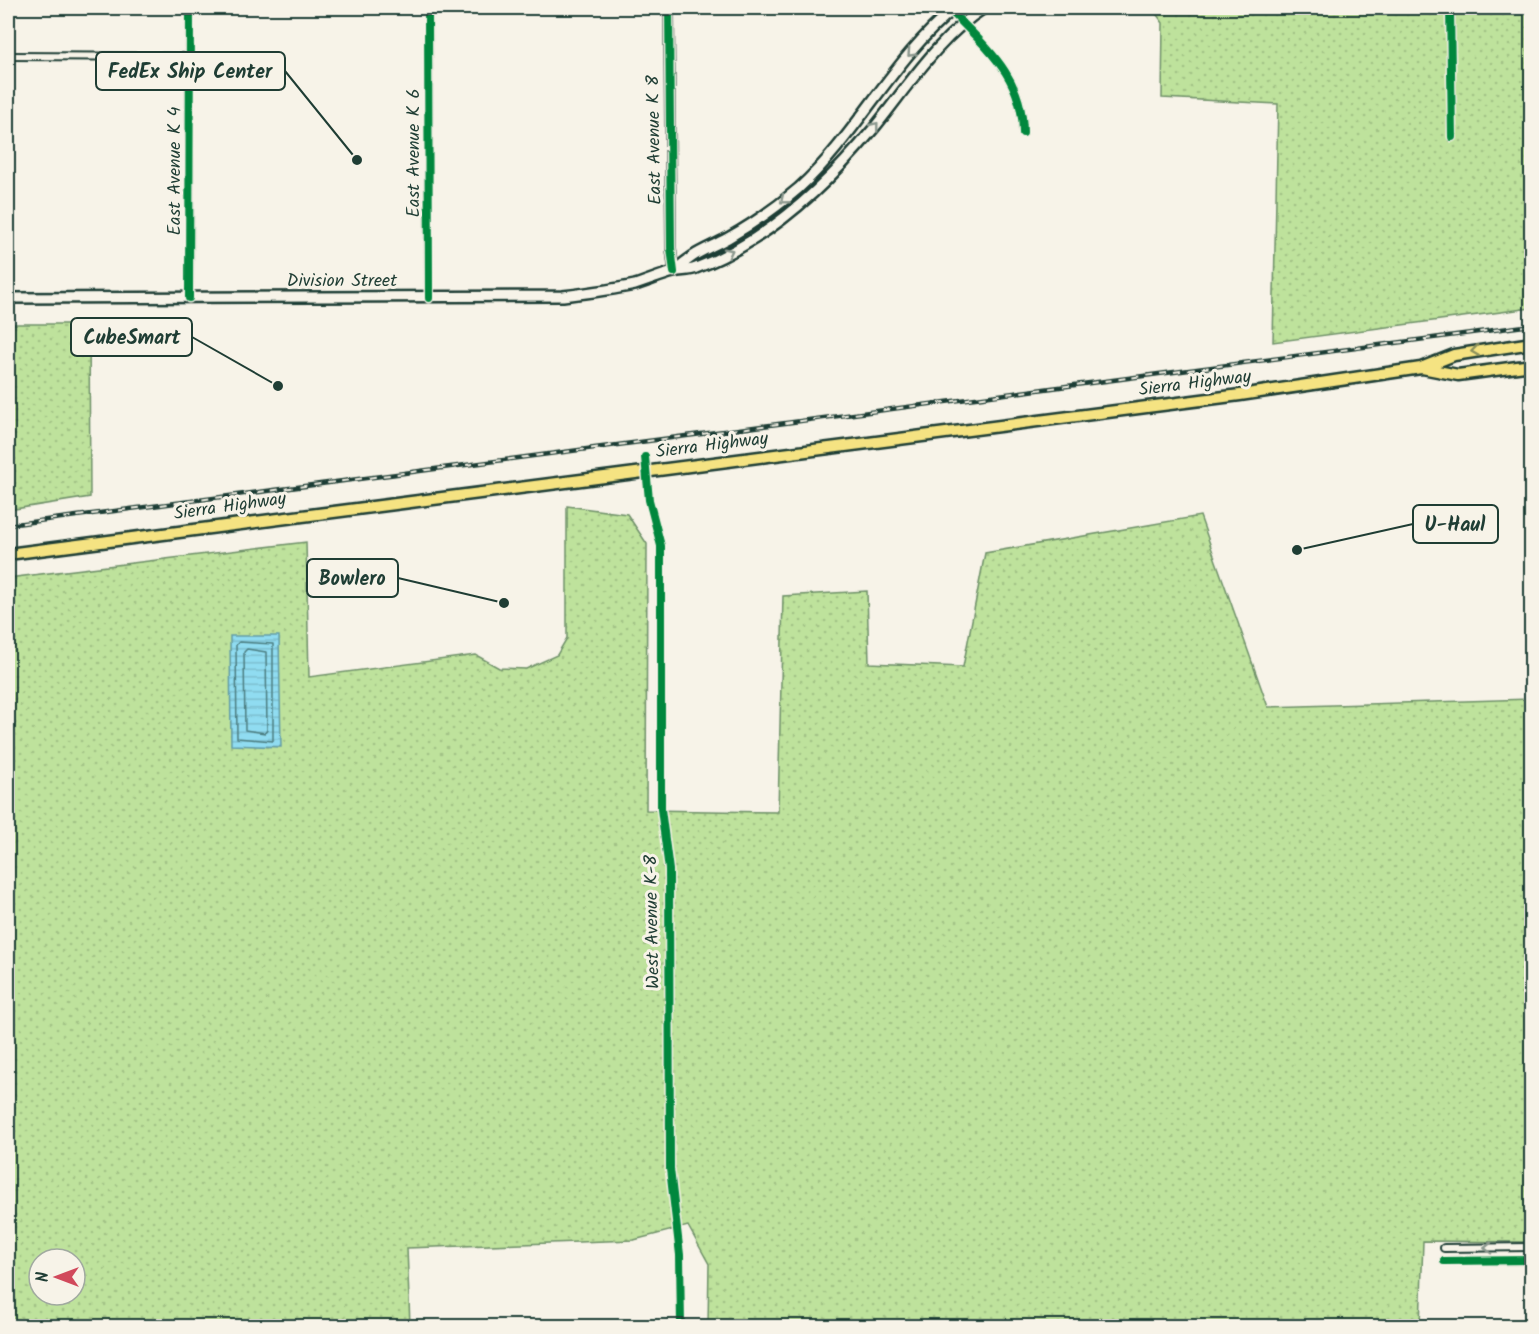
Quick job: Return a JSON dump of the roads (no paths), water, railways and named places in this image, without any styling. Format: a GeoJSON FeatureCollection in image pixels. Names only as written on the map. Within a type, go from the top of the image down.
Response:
{"type":"FeatureCollection","features":[{"type":"Feature","properties":{"kind":"main road"},"geometry":{"type":"LineString","coordinates":[[674,272],[688,256],[727,239],[759,219],[799,188],[844,141],[902,63],[951,8]]}},
{"type":"Feature","properties":{"kind":"main road","name":"Division Street"},"geometry":{"type":"LineString","coordinates":[[8,298],[429,298],[572,295],[637,284],[674,272],[694,269],[742,245],[807,198],[841,166],[917,72],[963,24],[984,8]]}},
{"type":"Feature","properties":{"kind":"main road","name":"Sierra Highway"},"geometry":{"type":"LineString","coordinates":[[8,554],[1240,395],[1421,368],[1454,354],[1532,343]]}},
{"type":"Feature","properties":{"kind":"main road","name":"Sierra Highway"},"geometry":{"type":"LineString","coordinates":[[1421,368],[1458,375],[1532,365]]}},
{"type":"Feature","properties":{"kind":"main road"},"geometry":{"type":"LineString","coordinates":[[1532,628],[1532,649]]}},
{"type":"Feature","properties":{"kind":"street","name":"East Avenue K 4"},"geometry":{"type":"LineString","coordinates":[[189,298],[190,8]]}},
{"type":"Feature","properties":{"kind":"street","name":"East Avenue K 6"},"geometry":{"type":"LineString","coordinates":[[428,8],[429,298]]}},
{"type":"Feature","properties":{"kind":"street","name":"East Avenue K 8"},"geometry":{"type":"LineString","coordinates":[[669,8],[671,248],[674,272]]}},
{"type":"Feature","properties":{"kind":"street"},"geometry":{"type":"LineString","coordinates":[[951,8],[1012,80],[1023,116],[1023,134]]}},
{"type":"Feature","properties":{"kind":"street"},"geometry":{"type":"LineString","coordinates":[[1450,8],[1452,137]]}},
{"type":"Feature","properties":{"kind":"street"},"geometry":{"type":"LineString","coordinates":[[8,56],[190,57]]}},
{"type":"Feature","properties":{"kind":"street"},"geometry":{"type":"LineString","coordinates":[[1444,1248],[1532,1247]]}},
{"type":"Feature","properties":{"kind":"street"},"geometry":{"type":"LineString","coordinates":[[1444,1261],[1532,1260]]}},
{"type":"Feature","properties":{"kind":"water"},"geometry":{"type":"Polygon","coordinates":[[[230,636],[279,636],[281,747],[231,745],[230,636]]]}},
{"type":"Feature","properties":{"kind":"railway"},"geometry":{"type":"LineString","coordinates":[[8,525],[1532,325]]}},
{"type":"Feature","properties":{"kind":"place","name":"FedEx Ship Center"},"geometry":{"type":"Point","coordinates":[357,160]}},
{"type":"Feature","properties":{"kind":"place","name":"CubeSmart"},"geometry":{"type":"Point","coordinates":[278,386]}},
{"type":"Feature","properties":{"kind":"place","name":"U-Haul"},"geometry":{"type":"Point","coordinates":[1297,550]}},
{"type":"Feature","properties":{"kind":"place","name":"Bowlero"},"geometry":{"type":"Point","coordinates":[504,603]}}]}
